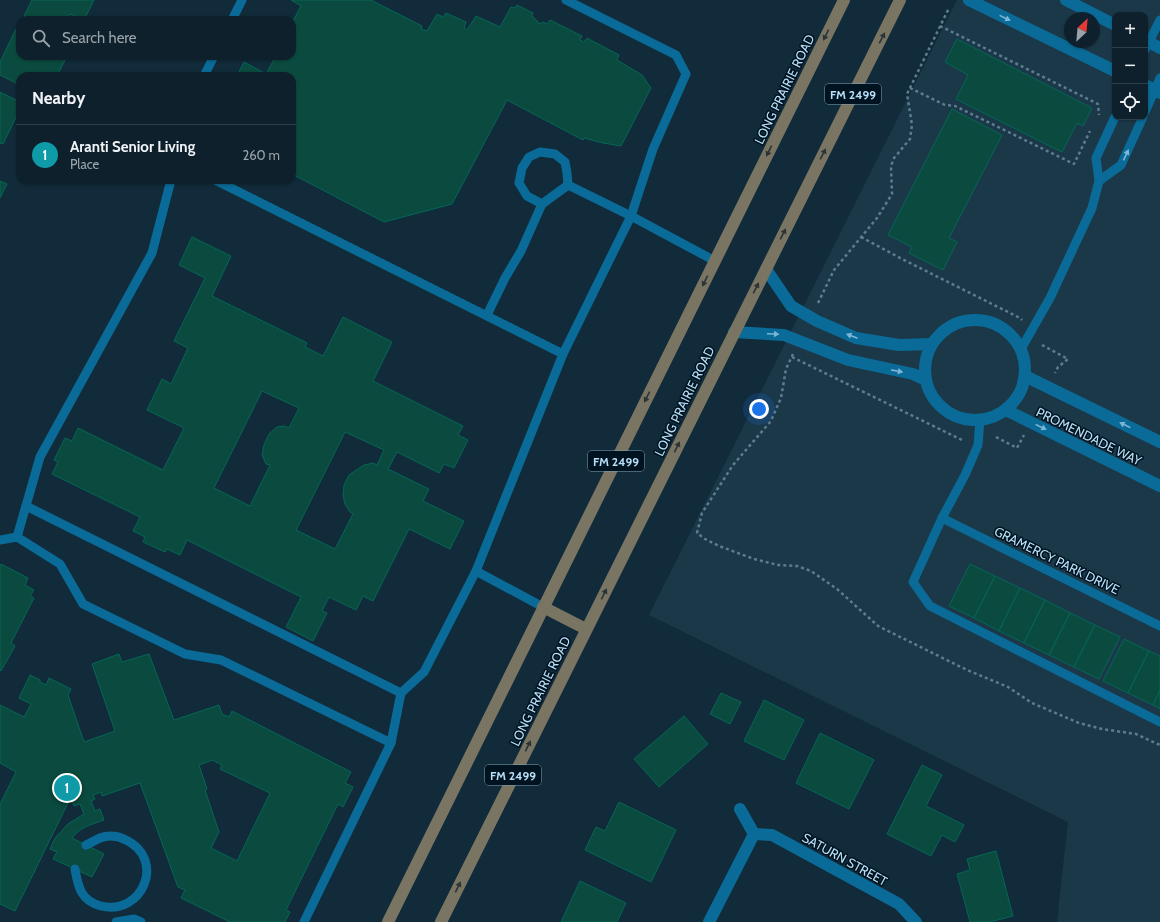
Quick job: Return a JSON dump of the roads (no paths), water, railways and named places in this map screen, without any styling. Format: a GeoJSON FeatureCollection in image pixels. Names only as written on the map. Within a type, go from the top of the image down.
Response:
{"type":"FeatureCollection","features":[{"type":"Feature","properties":{"kind":"main road","name":"LONG PRAIRIE ROAD"},"geometry":{"type":"LineString","coordinates":[[388,922],[844,0]]}},
{"type":"Feature","properties":{"kind":"main road","name":"LONG PRAIRIE ROAD"},"geometry":{"type":"LineString","coordinates":[[440,922],[900,0]]}},
{"type":"Feature","properties":{"kind":"main road"},"geometry":{"type":"LineString","coordinates":[[543,607],[586,629]]}},
{"type":"Feature","properties":{"kind":"street"},"geometry":{"type":"LineString","coordinates":[[969,0],[1112,70]]}},
{"type":"Feature","properties":{"kind":"street"},"geometry":{"type":"LineString","coordinates":[[1066,0],[1112,23]]}},
{"type":"Feature","properties":{"kind":"street"},"geometry":{"type":"LineString","coordinates":[[1148,45],[1160,48]]}},
{"type":"Feature","properties":{"kind":"street"},"geometry":{"type":"LineString","coordinates":[[766,269],[791,306],[817,321],[856,338],[899,345],[932,344]]}},
{"type":"Feature","properties":{"kind":"street"},"geometry":{"type":"LineString","coordinates":[[978,320],[991,322],[1004,328],[1014,337],[1021,349],[1025,362],[1025,376],[1022,389],[1006,410],[994,417],[980,420],[966,419],[952,414],[940,405],[931,394],[926,380],[926,361],[932,344],[940,333],[951,325],[964,321],[978,320]]}},
{"type":"Feature","properties":{"kind":"street"},"geometry":{"type":"LineString","coordinates":[[734,332],[784,335],[848,360],[913,374],[926,380]]}},
{"type":"Feature","properties":{"kind":"street","name":"PROMENDADE WAY"},"geometry":{"type":"LineString","coordinates":[[1025,376],[1160,442]]}},
{"type":"Feature","properties":{"kind":"street","name":"PROMENDADE WAY"},"geometry":{"type":"LineString","coordinates":[[1006,410],[1160,486]]}},
{"type":"Feature","properties":{"kind":"street"},"geometry":{"type":"LineString","coordinates":[[709,922],[754,834],[740,809]]}},
{"type":"Feature","properties":{"kind":"street","name":"SATURN STREET"},"geometry":{"type":"LineString","coordinates":[[754,834],[772,835],[899,904],[916,922]]}},
{"type":"Feature","properties":{"kind":"lane"},"geometry":{"type":"LineString","coordinates":[[234,16],[242,0]]}},
{"type":"Feature","properties":{"kind":"lane"},"geometry":{"type":"LineString","coordinates":[[304,922],[391,743],[401,694],[424,672],[476,571],[563,354],[631,216],[653,149],[686,74],[676,55],[566,0]]}},
{"type":"Feature","properties":{"kind":"lane"},"geometry":{"type":"LineString","coordinates":[[1148,41],[1160,20]]}},
{"type":"Feature","properties":{"kind":"lane"},"geometry":{"type":"LineString","coordinates":[[206,72],[212,60]]}},
{"type":"Feature","properties":{"kind":"lane"},"geometry":{"type":"LineString","coordinates":[[1148,103],[1153,89],[1160,78]]}},
{"type":"Feature","properties":{"kind":"lane"},"geometry":{"type":"LineString","coordinates":[[1021,349],[1050,298],[1092,208],[1099,181],[1096,158],[1114,120]]}},
{"type":"Feature","properties":{"kind":"lane"},"geometry":{"type":"LineString","coordinates":[[1099,181],[1121,165],[1142,120]]}},
{"type":"Feature","properties":{"kind":"lane"},"geometry":{"type":"LineString","coordinates":[[542,204],[526,196],[519,183],[522,168],[529,157],[540,152],[554,154],[565,162],[568,185]]}},
{"type":"Feature","properties":{"kind":"lane"},"geometry":{"type":"LineString","coordinates":[[17,537],[40,457],[152,253],[170,184]]}},
{"type":"Feature","properties":{"kind":"lane"},"geometry":{"type":"LineString","coordinates":[[223,184],[563,354]]}},
{"type":"Feature","properties":{"kind":"lane"},"geometry":{"type":"LineString","coordinates":[[568,185],[631,216],[715,261]]}},
{"type":"Feature","properties":{"kind":"lane"},"geometry":{"type":"LineString","coordinates":[[487,316],[505,278],[521,251],[542,204],[568,185]]}},
{"type":"Feature","properties":{"kind":"lane"},"geometry":{"type":"LineString","coordinates":[[980,420],[978,445],[942,518],[913,582],[930,606],[1160,722]]}},
{"type":"Feature","properties":{"kind":"lane"},"geometry":{"type":"LineString","coordinates":[[26,506],[401,694]]}},
{"type":"Feature","properties":{"kind":"lane","name":"GRAMERCY PARK DRIVE"},"geometry":{"type":"LineString","coordinates":[[942,518],[1160,626]]}},
{"type":"Feature","properties":{"kind":"lane"},"geometry":{"type":"LineString","coordinates":[[0,540],[17,537],[60,564],[83,604],[184,654],[221,660],[391,743]]}},
{"type":"Feature","properties":{"kind":"lane"},"geometry":{"type":"LineString","coordinates":[[476,571],[543,607]]}},
{"type":"Feature","properties":{"kind":"lane"},"geometry":{"type":"LineString","coordinates":[[75,869],[78,888],[86,898],[97,905],[109,908],[121,907],[130,902],[141,892],[146,882],[147,871],[145,860],[140,851],[132,843],[122,838],[111,836],[100,838],[86,845]]}},
{"type":"Feature","properties":{"kind":"lane"},"geometry":{"type":"LineString","coordinates":[[116,922],[137,920],[130,902]]}},
{"type":"Feature","properties":{"kind":"place","name":"Aranti Senior Living"},"geometry":{"type":"Point","coordinates":[67,788]}}]}
